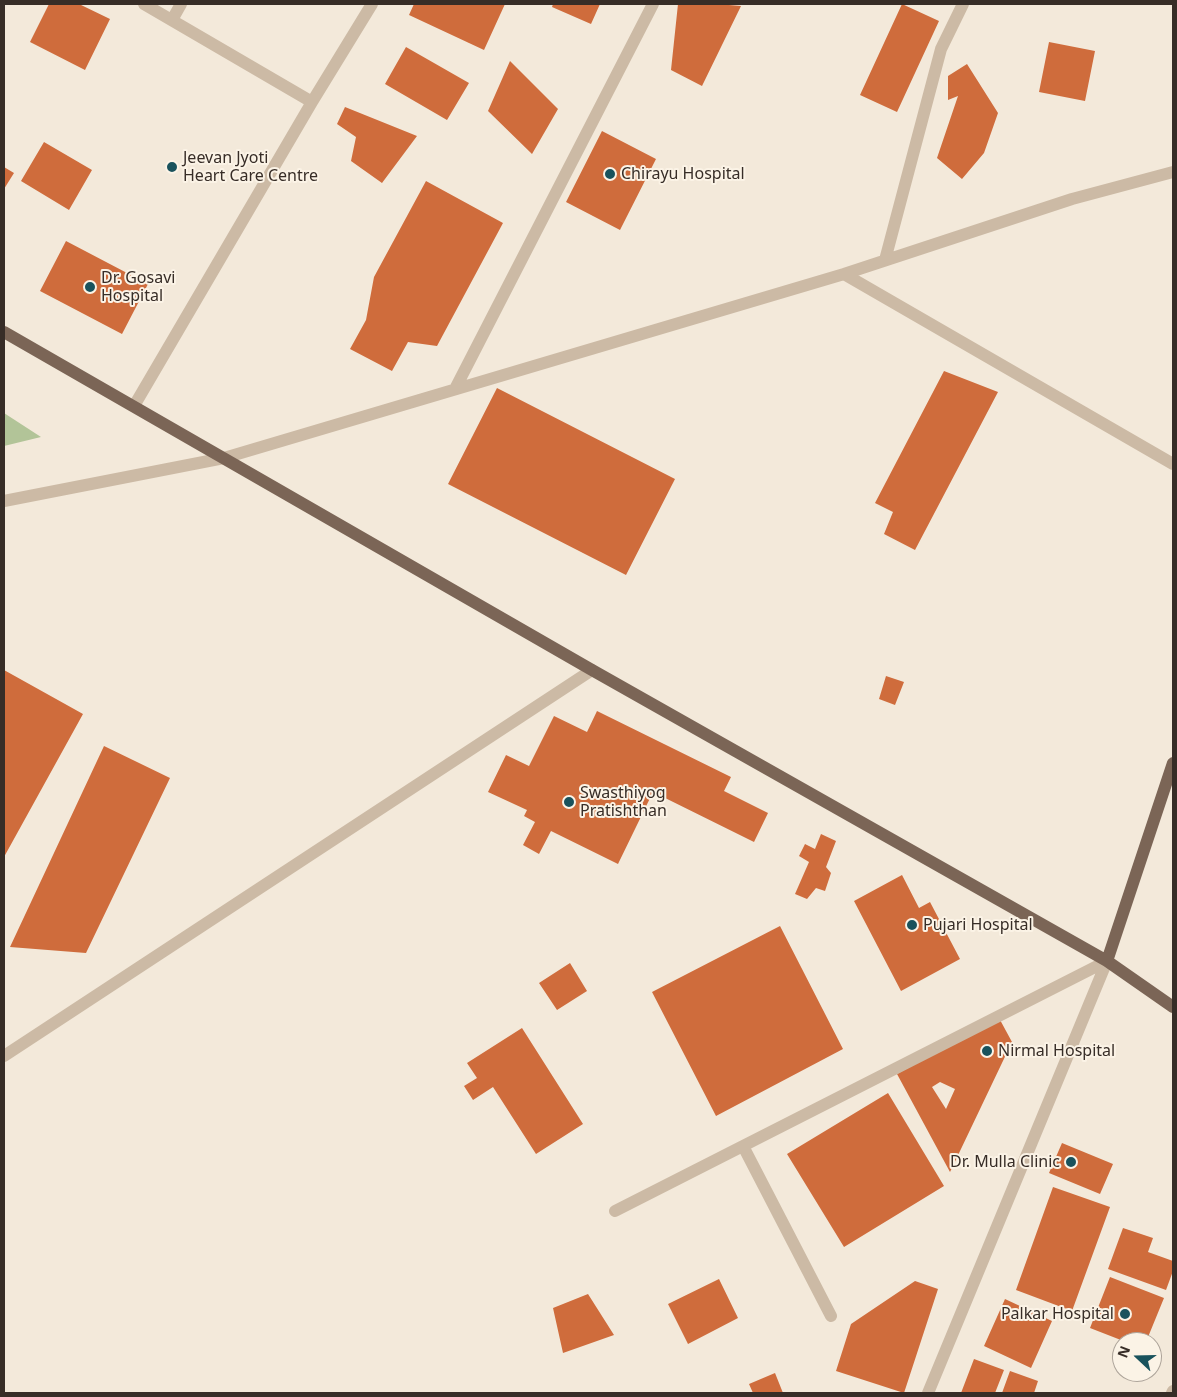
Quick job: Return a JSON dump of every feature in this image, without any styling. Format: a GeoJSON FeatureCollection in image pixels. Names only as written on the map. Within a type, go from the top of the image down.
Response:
{"type":"FeatureCollection","features":[{"type":"Feature","properties":{"kind":"main road"},"geometry":{"type":"LineString","coordinates":[[4,332],[592,670],[1108,961],[1173,1007]]}},
{"type":"Feature","properties":{"kind":"main road"},"geometry":{"type":"LineString","coordinates":[[1108,961],[1173,763]]}},
{"type":"Feature","properties":{"kind":"street"},"geometry":{"type":"LineString","coordinates":[[144,4],[312,102]]}},
{"type":"Feature","properties":{"kind":"street"},"geometry":{"type":"LineString","coordinates":[[172,20],[181,4]]}},
{"type":"Feature","properties":{"kind":"street"},"geometry":{"type":"LineString","coordinates":[[134,406],[312,102],[372,4]]}},
{"type":"Feature","properties":{"kind":"street"},"geometry":{"type":"LineString","coordinates":[[455,389],[653,4]]}},
{"type":"Feature","properties":{"kind":"street"},"geometry":{"type":"LineString","coordinates":[[885,260],[941,49],[963,4]]}},
{"type":"Feature","properties":{"kind":"street"},"geometry":{"type":"LineString","coordinates":[[4,501],[224,458],[844,274],[1072,200],[1173,172]]}},
{"type":"Feature","properties":{"kind":"street"},"geometry":{"type":"LineString","coordinates":[[844,274],[1173,464]]}},
{"type":"Feature","properties":{"kind":"street"},"geometry":{"type":"LineString","coordinates":[[4,1056],[592,670]]}},
{"type":"Feature","properties":{"kind":"street"},"geometry":{"type":"LineString","coordinates":[[615,1210],[1108,961]]}},
{"type":"Feature","properties":{"kind":"street"},"geometry":{"type":"LineString","coordinates":[[928,1393],[1108,961]]}},
{"type":"Feature","properties":{"kind":"street"},"geometry":{"type":"LineString","coordinates":[[743,1146],[831,1316]]}},
{"type":"Feature","properties":{"kind":"green space"},"geometry":{"type":"Polygon","coordinates":[[[4,413],[41,437],[4,446],[4,413]]]}},
{"type":"Feature","properties":{"kind":"building"},"geometry":{"type":"Polygon","coordinates":[[[49,4],[79,4],[110,19],[85,70],[30,42],[49,4]]]}},
{"type":"Feature","properties":{"kind":"building"},"geometry":{"type":"Polygon","coordinates":[[[414,4],[505,4],[484,50],[409,15],[414,4]]]}},
{"type":"Feature","properties":{"kind":"building"},"geometry":{"type":"Polygon","coordinates":[[[553,4],[600,4],[591,24],[552,7],[553,4]]]}},
{"type":"Feature","properties":{"kind":"building"},"geometry":{"type":"Polygon","coordinates":[[[678,4],[741,6],[702,86],[671,70],[678,4]]]}},
{"type":"Feature","properties":{"kind":"building"},"geometry":{"type":"Polygon","coordinates":[[[902,4],[939,21],[897,112],[860,95],[902,4]]]}},
{"type":"Feature","properties":{"kind":"building"},"geometry":{"type":"Polygon","coordinates":[[[1049,42],[1095,51],[1085,101],[1039,92],[1049,42]]]}},
{"type":"Feature","properties":{"kind":"building"},"geometry":{"type":"Polygon","coordinates":[[[406,47],[469,83],[447,120],[385,84],[406,47]]]}},
{"type":"Feature","properties":{"kind":"building"},"geometry":{"type":"Polygon","coordinates":[[[510,61],[558,109],[532,154],[488,111],[510,61]]]}},
{"type":"Feature","properties":{"kind":"building"},"geometry":{"type":"Polygon","coordinates":[[[967,64],[998,113],[984,153],[962,179],[937,158],[958,96],[948,100],[948,76],[967,64]]]}},
{"type":"Feature","properties":{"kind":"building"},"geometry":{"type":"Polygon","coordinates":[[[345,107],[417,136],[382,183],[351,161],[356,137],[337,124],[345,107]]]}},
{"type":"Feature","properties":{"kind":"building"},"geometry":{"type":"Polygon","coordinates":[[[602,131],[656,159],[620,230],[566,202],[602,131]]]}},
{"type":"Feature","properties":{"kind":"building"},"geometry":{"type":"Polygon","coordinates":[[[44,142],[92,170],[69,210],[21,181],[44,142]]]}},
{"type":"Feature","properties":{"kind":"building"},"geometry":{"type":"Polygon","coordinates":[[[4,167],[14,173],[4,189],[4,167]]]}},
{"type":"Feature","properties":{"kind":"building"},"geometry":{"type":"Polygon","coordinates":[[[426,181],[503,223],[437,346],[408,342],[392,371],[350,349],[366,320],[374,277],[426,181]]]}},
{"type":"Feature","properties":{"kind":"building"},"geometry":{"type":"Polygon","coordinates":[[[66,241],[148,284],[122,334],[40,291],[66,241]]]}},
{"type":"Feature","properties":{"kind":"building"},"geometry":{"type":"Polygon","coordinates":[[[944,371],[998,392],[915,550],[884,534],[893,512],[875,503],[944,371]]]}},
{"type":"Feature","properties":{"kind":"building"},"geometry":{"type":"Polygon","coordinates":[[[497,388],[675,479],[626,575],[448,484],[497,388]]]}},
{"type":"Feature","properties":{"kind":"building"},"geometry":{"type":"Polygon","coordinates":[[[4,670],[83,714],[4,857],[4,670]]]}},
{"type":"Feature","properties":{"kind":"building"},"geometry":{"type":"Polygon","coordinates":[[[886,676],[904,682],[895,705],[879,699],[886,676]]]}},
{"type":"Feature","properties":{"kind":"building"},"geometry":{"type":"Polygon","coordinates":[[[597,711],[731,777],[724,791],[768,813],[754,842],[653,792],[618,864],[551,831],[539,854],[523,845],[535,822],[524,816],[527,810],[488,792],[506,755],[529,766],[554,716],[587,732],[597,711]]]}},
{"type":"Feature","properties":{"kind":"building"},"geometry":{"type":"Polygon","coordinates":[[[104,746],[170,778],[86,953],[10,947],[104,746]]]}},
{"type":"Feature","properties":{"kind":"building"},"geometry":{"type":"Polygon","coordinates":[[[821,834],[836,841],[826,867],[831,873],[825,891],[816,888],[807,899],[795,894],[809,862],[799,856],[805,844],[815,849],[821,834]]]}},
{"type":"Feature","properties":{"kind":"building"},"geometry":{"type":"Polygon","coordinates":[[[902,875],[919,908],[930,902],[960,959],[901,991],[854,901],[902,875]]]}},
{"type":"Feature","properties":{"kind":"building"},"geometry":{"type":"Polygon","coordinates":[[[780,926],[843,1049],[716,1116],[652,992],[780,926]]]}},
{"type":"Feature","properties":{"kind":"building"},"geometry":{"type":"Polygon","coordinates":[[[570,963],[587,991],[557,1010],[539,983],[570,963]]]}},
{"type":"Feature","properties":{"kind":"building"},"geometry":{"type":"Polygon","coordinates":[[[999,1018],[1012,1042],[950,1172],[897,1074],[999,1018]],[[940,1082],[932,1087],[946,1109],[955,1089],[940,1082]]]}},
{"type":"Feature","properties":{"kind":"building"},"geometry":{"type":"Polygon","coordinates":[[[522,1028],[583,1124],[536,1154],[493,1087],[473,1100],[464,1086],[477,1078],[467,1063],[522,1028]]]}},
{"type":"Feature","properties":{"kind":"building"},"geometry":{"type":"Polygon","coordinates":[[[888,1093],[944,1186],[844,1247],[787,1154],[888,1093]]]}},
{"type":"Feature","properties":{"kind":"building"},"geometry":{"type":"Polygon","coordinates":[[[1062,1143],[1113,1164],[1100,1194],[1049,1173],[1062,1143]]]}},
{"type":"Feature","properties":{"kind":"building"},"geometry":{"type":"Polygon","coordinates":[[[1053,1187],[1110,1207],[1072,1311],[1016,1290],[1053,1187]]]}},
{"type":"Feature","properties":{"kind":"building"},"geometry":{"type":"Polygon","coordinates":[[[1123,1228],[1153,1238],[1148,1252],[1173,1261],[1173,1271],[1166,1290],[1108,1269],[1123,1228]]]}},
{"type":"Feature","properties":{"kind":"building"},"geometry":{"type":"Polygon","coordinates":[[[1110,1277],[1164,1298],[1150,1332],[1112,1332],[1112,1337],[1090,1328],[1110,1277]]]}},
{"type":"Feature","properties":{"kind":"building"},"geometry":{"type":"Polygon","coordinates":[[[719,1279],[738,1318],[688,1344],[668,1304],[719,1279]]]}},
{"type":"Feature","properties":{"kind":"building"},"geometry":{"type":"Polygon","coordinates":[[[915,1281],[938,1289],[904,1393],[836,1371],[851,1324],[915,1281]]]}},
{"type":"Feature","properties":{"kind":"building"},"geometry":{"type":"Polygon","coordinates":[[[588,1294],[614,1335],[563,1353],[553,1308],[588,1294]]]}},
{"type":"Feature","properties":{"kind":"building"},"geometry":{"type":"Polygon","coordinates":[[[1005,1299],[1052,1321],[1031,1368],[984,1346],[1005,1299]]]}},
{"type":"Feature","properties":{"kind":"building"},"geometry":{"type":"Polygon","coordinates":[[[974,1359],[1004,1370],[995,1393],[961,1393],[974,1359]]]}},
{"type":"Feature","properties":{"kind":"building"},"geometry":{"type":"Polygon","coordinates":[[[1010,1371],[1038,1381],[1034,1393],[1002,1393],[1010,1371]]]}},
{"type":"Feature","properties":{"kind":"building"},"geometry":{"type":"Polygon","coordinates":[[[775,1373],[783,1393],[753,1393],[749,1384],[775,1373]]]}},
{"type":"Feature","properties":{"kind":"place","name":"Jeevan Jyoti Heart Care Centre"},"geometry":{"type":"Point","coordinates":[172,167]}},
{"type":"Feature","properties":{"kind":"place","name":"Chirayu Hospital"},"geometry":{"type":"Point","coordinates":[610,174]}},
{"type":"Feature","properties":{"kind":"place","name":"Dr. Gosavi Hospital"},"geometry":{"type":"Point","coordinates":[90,287]}},
{"type":"Feature","properties":{"kind":"place","name":"Swasthiyog Pratishthan"},"geometry":{"type":"Point","coordinates":[569,802]}},
{"type":"Feature","properties":{"kind":"place","name":"Pujari Hospital"},"geometry":{"type":"Point","coordinates":[912,925]}},
{"type":"Feature","properties":{"kind":"place","name":"Nirmal Hospital"},"geometry":{"type":"Point","coordinates":[987,1051]}},
{"type":"Feature","properties":{"kind":"place","name":"Dr. Mulla Clinic"},"geometry":{"type":"Point","coordinates":[1071,1162]}},
{"type":"Feature","properties":{"kind":"place","name":"Palkar Hospital"},"geometry":{"type":"Point","coordinates":[1125,1314]}}]}
